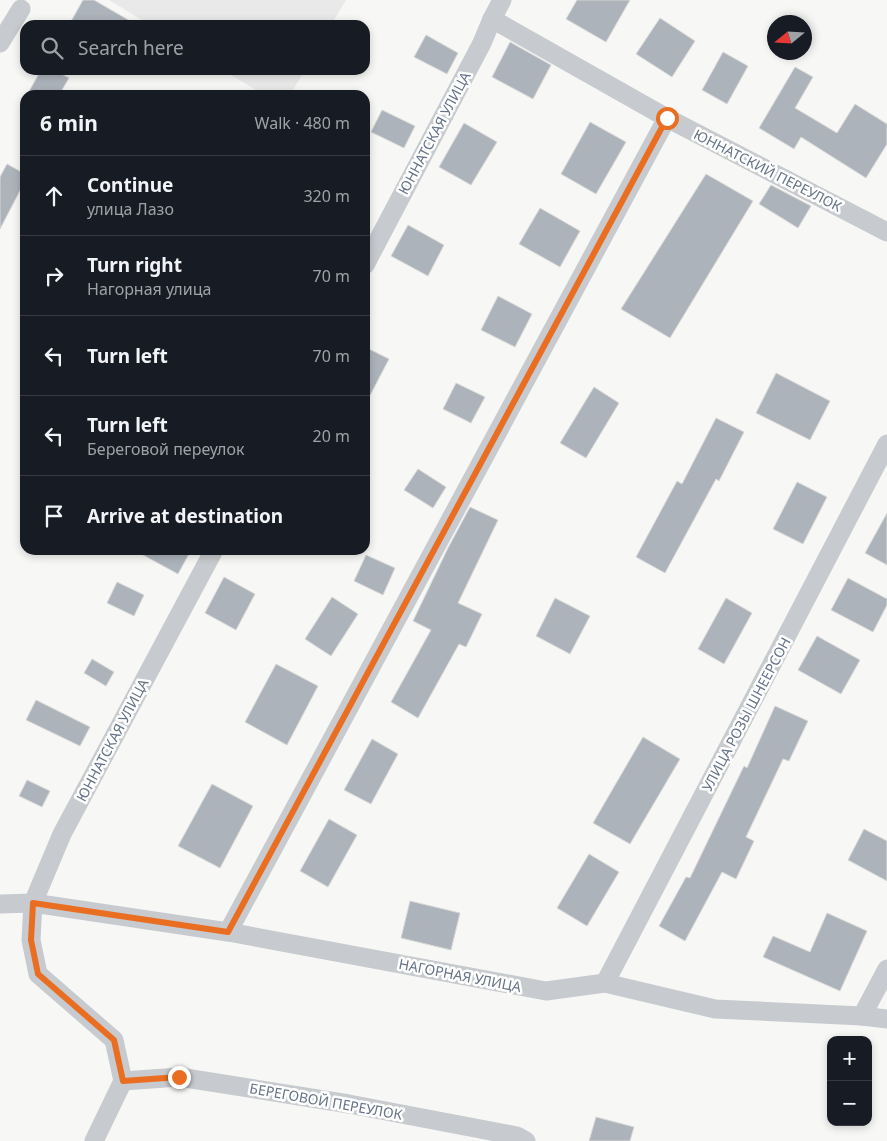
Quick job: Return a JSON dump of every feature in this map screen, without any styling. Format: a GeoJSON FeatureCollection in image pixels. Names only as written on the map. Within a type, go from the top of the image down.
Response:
{"type":"FeatureCollection","features":[{"type":"Feature","properties":{"kind":"street","name":"ЮННАТСКАЯ УЛИЦА"},"geometry":{"type":"LineString","coordinates":[[370,256],[482,43],[502,0]]}},
{"type":"Feature","properties":{"kind":"street"},"geometry":{"type":"LineString","coordinates":[[0,43],[20,9]]}},
{"type":"Feature","properties":{"kind":"street","name":"ЮННАТСКИЙ ПЕРЕУЛОК"},"geometry":{"type":"LineString","coordinates":[[492,19],[667,118],[887,232]]}},
{"type":"Feature","properties":{"kind":"street"},"geometry":{"type":"LineString","coordinates":[[228,932],[667,118]]}},
{"type":"Feature","properties":{"kind":"street","name":"УЛИЦА РОЗЫ ШНЕЕРСОН"},"geometry":{"type":"LineString","coordinates":[[605,983],[887,444]]}},
{"type":"Feature","properties":{"kind":"street","name":"ЮННАТСКАЯ УЛИЦА"},"geometry":{"type":"LineString","coordinates":[[123,1081],[114,1040],[38,974],[31,940],[33,903],[62,834],[211,555]]}},
{"type":"Feature","properties":{"kind":"street"},"geometry":{"type":"LineString","coordinates":[[0,904],[33,903]]}},
{"type":"Feature","properties":{"kind":"street","name":"НАГОРНАЯ УЛИЦА"},"geometry":{"type":"LineString","coordinates":[[33,903],[228,932],[546,991],[605,983],[715,1009],[862,1016],[887,1019]]}},
{"type":"Feature","properties":{"kind":"street"},"geometry":{"type":"LineString","coordinates":[[862,1016],[887,969]]}},
{"type":"Feature","properties":{"kind":"street","name":"БЕРЕГОВОЙ ПЕРЕУЛОК"},"geometry":{"type":"LineString","coordinates":[[123,1081],[179,1077],[349,1104],[517,1136],[526,1141]]}},
{"type":"Feature","properties":{"kind":"street"},"geometry":{"type":"LineString","coordinates":[[94,1141],[123,1081]]}},
{"type":"Feature","properties":{"kind":"shaded area"},"geometry":{"type":"Polygon","coordinates":[[[109,0],[346,0],[334,20],[142,20],[109,0]]]}},
{"type":"Feature","properties":{"kind":"shaded area"},"geometry":{"type":"Polygon","coordinates":[[[231,75],[302,75],[293,90],[256,90],[231,75]]]}},
{"type":"Feature","properties":{"kind":"building"},"geometry":{"type":"Polygon","coordinates":[[[83,0],[94,0],[128,20],[72,20],[83,0]]]}},
{"type":"Feature","properties":{"kind":"building"},"geometry":{"type":"Polygon","coordinates":[[[577,0],[630,0],[606,42],[566,19],[577,0]]]}},
{"type":"Feature","properties":{"kind":"building"},"geometry":{"type":"Polygon","coordinates":[[[660,18],[695,41],[672,77],[636,54],[660,18]]]}},
{"type":"Feature","properties":{"kind":"building"},"geometry":{"type":"Polygon","coordinates":[[[426,35],[458,53],[447,74],[414,57],[426,35]]]}},
{"type":"Feature","properties":{"kind":"building"},"geometry":{"type":"Polygon","coordinates":[[[510,42],[551,65],[533,99],[492,77],[510,42]]]}},
{"type":"Feature","properties":{"kind":"building"},"geometry":{"type":"Polygon","coordinates":[[[723,52],[748,66],[727,104],[702,90],[723,52]]]}},
{"type":"Feature","properties":{"kind":"building"},"geometry":{"type":"Polygon","coordinates":[[[795,67],[813,77],[795,108],[837,133],[855,104],[887,124],[887,144],[866,178],[801,137],[794,149],[759,128],[795,67]]]}},
{"type":"Feature","properties":{"kind":"building"},"geometry":{"type":"Polygon","coordinates":[[[38,75],[63,75],[69,78],[62,90],[30,90],[38,75]]]}},
{"type":"Feature","properties":{"kind":"building"},"geometry":{"type":"Polygon","coordinates":[[[382,110],[415,126],[404,148],[371,132],[382,110]]]}},
{"type":"Feature","properties":{"kind":"building"},"geometry":{"type":"Polygon","coordinates":[[[590,122],[626,142],[596,194],[561,174],[590,122]]]}},
{"type":"Feature","properties":{"kind":"building"},"geometry":{"type":"Polygon","coordinates":[[[464,123],[497,142],[471,185],[439,167],[464,123]]]}},
{"type":"Feature","properties":{"kind":"building"},"geometry":{"type":"Polygon","coordinates":[[[7,164],[20,171],[20,191],[0,229],[0,177],[7,164]]]}},
{"type":"Feature","properties":{"kind":"building"},"geometry":{"type":"Polygon","coordinates":[[[706,174],[753,201],[670,338],[621,309],[706,174]]]}},
{"type":"Feature","properties":{"kind":"building"},"geometry":{"type":"Polygon","coordinates":[[[771,185],[811,206],[798,228],[759,204],[771,185]]]}},
{"type":"Feature","properties":{"kind":"building"},"geometry":{"type":"Polygon","coordinates":[[[540,208],[580,231],[560,267],[519,244],[540,208]]]}},
{"type":"Feature","properties":{"kind":"building"},"geometry":{"type":"Polygon","coordinates":[[[408,225],[444,245],[428,276],[391,256],[408,225]]]}},
{"type":"Feature","properties":{"kind":"building"},"geometry":{"type":"Polygon","coordinates":[[[498,296],[532,314],[515,347],[481,330],[498,296]]]}},
{"type":"Feature","properties":{"kind":"building"},"geometry":{"type":"Polygon","coordinates":[[[370,350],[389,359],[370,395],[370,350]]]}},
{"type":"Feature","properties":{"kind":"building"},"geometry":{"type":"Polygon","coordinates":[[[776,373],[830,401],[810,440],[756,413],[776,373]]]}},
{"type":"Feature","properties":{"kind":"building"},"geometry":{"type":"Polygon","coordinates":[[[456,383],[485,397],[471,423],[443,409],[456,383]]]}},
{"type":"Feature","properties":{"kind":"building"},"geometry":{"type":"Polygon","coordinates":[[[594,387],[619,403],[586,458],[560,443],[594,387]]]}},
{"type":"Feature","properties":{"kind":"building"},"geometry":{"type":"Polygon","coordinates":[[[716,418],[744,432],[719,481],[716,479],[665,573],[636,557],[677,481],[682,484],[716,418]]]}},
{"type":"Feature","properties":{"kind":"building"},"geometry":{"type":"Polygon","coordinates":[[[418,469],[446,487],[433,508],[404,490],[418,469]]]}},
{"type":"Feature","properties":{"kind":"building"},"geometry":{"type":"Polygon","coordinates":[[[797,482],[827,497],[803,544],[773,529],[797,482]]]}},
{"type":"Feature","properties":{"kind":"building"},"geometry":{"type":"Polygon","coordinates":[[[470,507],[498,520],[458,603],[482,614],[466,647],[459,644],[418,718],[391,702],[431,630],[413,621],[470,507]]]}},
{"type":"Feature","properties":{"kind":"building"},"geometry":{"type":"Polygon","coordinates":[[[887,513],[887,565],[865,553],[887,513]]]}},
{"type":"Feature","properties":{"kind":"building"},"geometry":{"type":"Polygon","coordinates":[[[143,555],[188,555],[178,574],[143,555]]]}},
{"type":"Feature","properties":{"kind":"building"},"geometry":{"type":"Polygon","coordinates":[[[366,555],[395,568],[383,595],[354,581],[366,555]]]}},
{"type":"Feature","properties":{"kind":"building"},"geometry":{"type":"Polygon","coordinates":[[[224,577],[255,594],[236,630],[205,613],[224,577]]]}},
{"type":"Feature","properties":{"kind":"building"},"geometry":{"type":"Polygon","coordinates":[[[848,578],[887,599],[887,605],[873,632],[831,610],[848,578]]]}},
{"type":"Feature","properties":{"kind":"building"},"geometry":{"type":"Polygon","coordinates":[[[117,582],[144,595],[134,616],[107,603],[117,582]]]}},
{"type":"Feature","properties":{"kind":"building"},"geometry":{"type":"Polygon","coordinates":[[[332,597],[358,614],[331,656],[305,639],[332,597]]]}},
{"type":"Feature","properties":{"kind":"building"},"geometry":{"type":"Polygon","coordinates":[[[555,598],[590,616],[570,654],[536,636],[555,598]]]}},
{"type":"Feature","properties":{"kind":"building"},"geometry":{"type":"Polygon","coordinates":[[[726,598],[752,613],[724,664],[698,649],[726,598]]]}},
{"type":"Feature","properties":{"kind":"building"},"geometry":{"type":"Polygon","coordinates":[[[817,636],[860,660],[841,694],[798,670],[817,636]]]}},
{"type":"Feature","properties":{"kind":"building"},"geometry":{"type":"Polygon","coordinates":[[[92,659],[114,672],[106,686],[84,673],[92,659]]]}},
{"type":"Feature","properties":{"kind":"building"},"geometry":{"type":"Polygon","coordinates":[[[276,664],[318,686],[287,745],[245,722],[276,664]]]}},
{"type":"Feature","properties":{"kind":"building"},"geometry":{"type":"Polygon","coordinates":[[[36,700],[90,727],[80,746],[26,720],[36,700]]]}},
{"type":"Feature","properties":{"kind":"building"},"geometry":{"type":"Polygon","coordinates":[[[775,706],[808,721],[789,761],[783,759],[746,837],[754,841],[736,879],[722,872],[685,941],[659,926],[686,877],[690,878],[744,766],[747,768],[775,706]]]}},
{"type":"Feature","properties":{"kind":"building"},"geometry":{"type":"Polygon","coordinates":[[[643,737],[680,759],[630,844],[593,823],[643,737]]]}},
{"type":"Feature","properties":{"kind":"building"},"geometry":{"type":"Polygon","coordinates":[[[372,739],[398,754],[371,804],[344,790],[372,739]]]}},
{"type":"Feature","properties":{"kind":"building"},"geometry":{"type":"Polygon","coordinates":[[[27,780],[50,791],[42,807],[19,796],[27,780]]]}},
{"type":"Feature","properties":{"kind":"building"},"geometry":{"type":"Polygon","coordinates":[[[212,784],[253,806],[220,868],[178,846],[212,784]]]}},
{"type":"Feature","properties":{"kind":"building"},"geometry":{"type":"Polygon","coordinates":[[[329,819],[357,835],[328,887],[300,871],[329,819]]]}},
{"type":"Feature","properties":{"kind":"building"},"geometry":{"type":"Polygon","coordinates":[[[864,829],[887,841],[887,881],[848,860],[864,829]]]}},
{"type":"Feature","properties":{"kind":"building"},"geometry":{"type":"Polygon","coordinates":[[[589,854],[619,872],[587,926],[557,908],[589,854]]]}},
{"type":"Feature","properties":{"kind":"building"},"geometry":{"type":"Polygon","coordinates":[[[410,901],[460,913],[451,950],[401,938],[410,901]]]}},
{"type":"Feature","properties":{"kind":"building"},"geometry":{"type":"Polygon","coordinates":[[[827,913],[867,931],[840,991],[763,957],[773,936],[810,952],[827,913]]]}},
{"type":"Feature","properties":{"kind":"building"},"geometry":{"type":"Polygon","coordinates":[[[596,1117],[634,1127],[630,1141],[589,1141],[596,1117]]]}},
{"type":"Feature","properties":{"kind":"route"},"geometry":{"type":"LineString","coordinates":[[179,1077],[123,1081],[114,1040],[38,974],[31,940],[33,903],[228,932],[667,118]]}}]}
